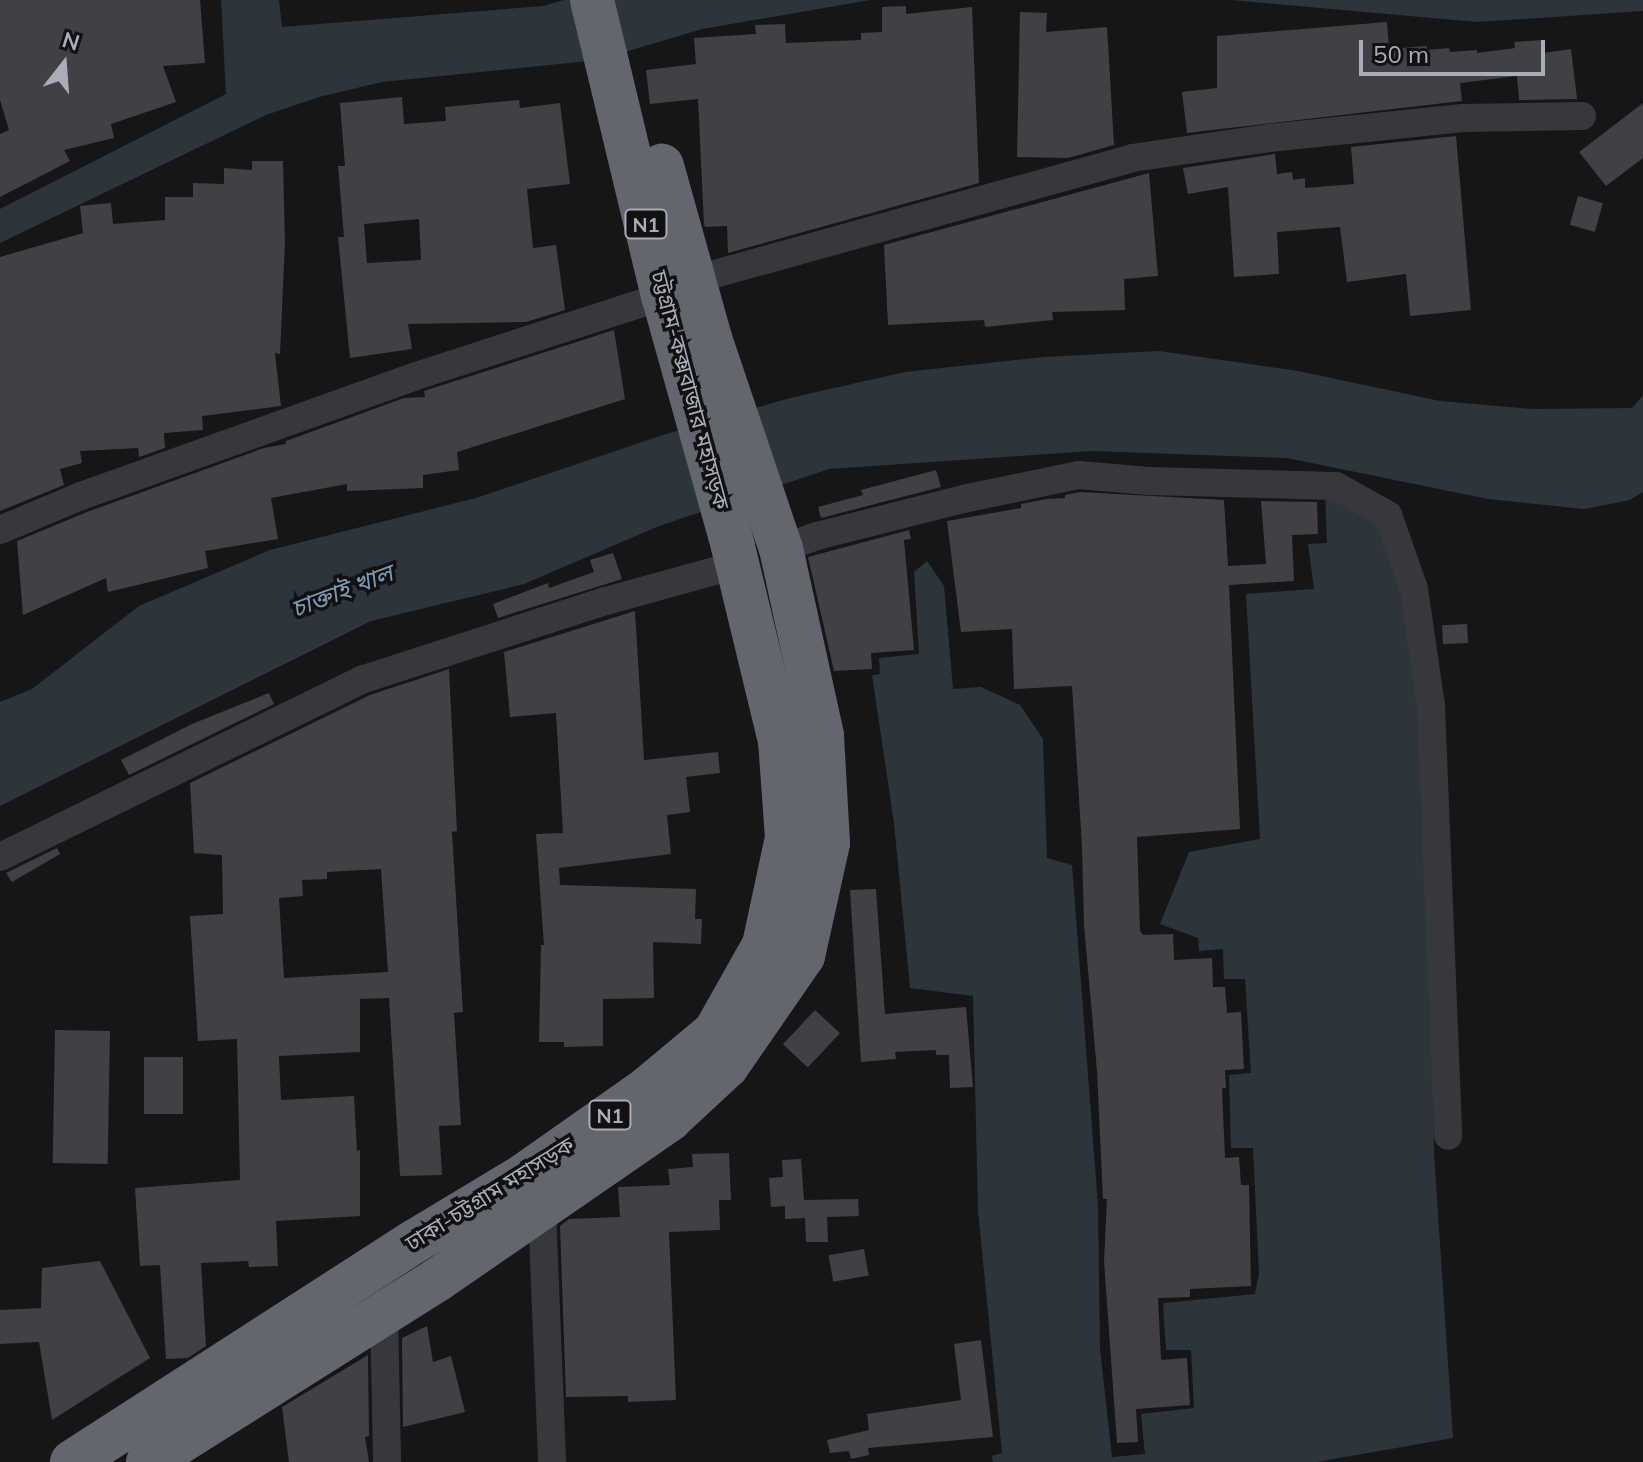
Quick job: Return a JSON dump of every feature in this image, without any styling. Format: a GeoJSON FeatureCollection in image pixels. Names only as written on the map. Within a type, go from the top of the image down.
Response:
{"type":"FeatureCollection","features":[{"type":"Feature","properties":{"kind":"highway","name":"চট্টগ্রাম-কক্সবাজার মহাসড়ক"},"geometry":{"type":"LineString","coordinates":[[592,0],[631,98],[694,342],[734,556]]}},
{"type":"Feature","properties":{"kind":"highway","name":"চট্টগ্রাম-কক্সবাজার মহাসড়ক"},"geometry":{"type":"LineString","coordinates":[[623,0],[631,98]]}},
{"type":"Feature","properties":{"kind":"highway","name":"চট্টগ্রাম-কক্সবাজার মহাসড়ক"},"geometry":{"type":"LineString","coordinates":[[694,342],[779,543]]}},
{"type":"Feature","properties":{"kind":"highway","name":"ঢাকা-চট্টগ্রাম মহাসড়ক"},"geometry":{"type":"LineString","coordinates":[[148,1462],[437,1280],[670,1119],[727,1066],[803,956],[828,843],[822,735],[779,543]]}},
{"type":"Feature","properties":{"kind":"highway","name":"ঢাকা-চট্টগ্রাম মহাসড়ক"},"geometry":{"type":"LineString","coordinates":[[72,1462],[584,1134],[648,1088],[715,1032],[744,986],[764,945],[787,838],[780,741],[734,556]]}},
{"type":"Feature","properties":{"kind":"highway"},"geometry":{"type":"LineString","coordinates":[[415,1241],[437,1280]]}},
{"type":"Feature","properties":{"kind":"street"},"geometry":{"type":"LineString","coordinates":[[0,530],[81,496],[416,376],[678,288],[881,225],[1132,158],[1269,138],[1463,118],[1582,116]]}},
{"type":"Feature","properties":{"kind":"street"},"geometry":{"type":"LineString","coordinates":[[779,543],[1079,475],[1149,481],[1336,486],[1388,515],[1414,589],[1431,706],[1448,1136]]}},
{"type":"Feature","properties":{"kind":"street"},"geometry":{"type":"LineString","coordinates":[[0,857],[364,679],[734,556]]}},
{"type":"Feature","properties":{"kind":"street"},"geometry":{"type":"LineString","coordinates":[[542,1210],[552,1462]]}},
{"type":"Feature","properties":{"kind":"street"},"geometry":{"type":"LineString","coordinates":[[384,1313],[387,1462]]}},
{"type":"Feature","properties":{"kind":"water"},"geometry":{"type":"Polygon","coordinates":[[[221,0],[279,0],[282,27],[543,6],[564,0],[870,0],[702,29],[598,60],[382,82],[319,97],[266,115],[0,243],[0,209],[226,94],[221,0]]]}},
{"type":"Feature","properties":{"kind":"water"},"geometry":{"type":"Polygon","coordinates":[[[1231,0],[1643,0],[1643,11],[1477,22],[1231,0]]]}},
{"type":"Feature","properties":{"kind":"water","name":"চাক্তাই খাল"},"geometry":{"type":"Polygon","coordinates":[[[1159,351],[1298,371],[1440,401],[1533,409],[1632,408],[1643,395],[1643,492],[1630,500],[1584,509],[1488,499],[1287,458],[1092,451],[829,469],[659,526],[524,584],[371,621],[0,806],[0,702],[32,689],[139,606],[270,550],[476,498],[663,435],[790,398],[905,372],[1044,357],[1159,351]]]}},
{"type":"Feature","properties":{"kind":"water"},"geometry":{"type":"Polygon","coordinates":[[[1325,493],[1377,517],[1403,593],[1420,690],[1432,973],[1434,1155],[1453,1438],[1317,1462],[993,1462],[992,1456],[1002,1453],[978,1211],[973,996],[910,988],[894,823],[872,675],[880,674],[879,658],[919,654],[914,572],[927,561],[944,586],[953,689],[981,687],[1020,705],[1043,739],[1047,858],[1072,865],[1098,1206],[1100,1349],[1112,1457],[1145,1454],[1141,1414],[1194,1408],[1191,1350],[1166,1350],[1163,1303],[1255,1294],[1259,1273],[1253,1148],[1231,1148],[1229,1075],[1251,1073],[1245,979],[1224,979],[1223,949],[1199,951],[1198,938],[1160,924],[1189,852],[1260,839],[1246,594],[1314,589],[1308,544],[1327,543],[1325,493]]]}},
{"type":"Feature","properties":{"kind":"building"},"geometry":{"type":"Polygon","coordinates":[[[0,0],[200,0],[205,63],[163,66],[176,102],[111,124],[114,138],[64,150],[70,161],[0,197],[0,134],[9,130],[0,100],[0,0]]]}},
{"type":"Feature","properties":{"kind":"building"},"geometry":{"type":"Polygon","coordinates":[[[906,6],[906,14],[972,7],[979,183],[728,253],[727,226],[705,227],[704,224],[698,99],[650,104],[646,70],[696,64],[694,38],[756,34],[755,25],[785,24],[786,43],[861,40],[861,33],[882,32],[882,7],[906,6]]]}},
{"type":"Feature","properties":{"kind":"building"},"geometry":{"type":"Polygon","coordinates":[[[1020,12],[1047,13],[1046,32],[1107,27],[1114,145],[1068,158],[1017,157],[1020,12]]]}},
{"type":"Feature","properties":{"kind":"building"},"geometry":{"type":"Polygon","coordinates":[[[1387,22],[1389,49],[1427,46],[1427,50],[1449,48],[1450,52],[1477,50],[1477,53],[1515,48],[1514,42],[1542,40],[1543,53],[1571,49],[1577,99],[1519,100],[1517,76],[1460,83],[1462,101],[1187,133],[1182,92],[1217,88],[1217,36],[1387,22]]]}},
{"type":"Feature","properties":{"kind":"building"},"geometry":{"type":"Polygon","coordinates":[[[402,97],[404,124],[446,121],[445,107],[519,100],[520,108],[560,103],[570,184],[527,189],[533,248],[556,245],[565,310],[526,322],[408,324],[412,349],[350,358],[338,237],[344,237],[338,166],[345,166],[340,103],[402,97]],[[419,219],[364,224],[367,263],[421,260],[419,219]]]}},
{"type":"Feature","properties":{"kind":"building"},"geometry":{"type":"Polygon","coordinates":[[[1643,103],[1643,158],[1606,186],[1579,152],[1643,103]]]}},
{"type":"Feature","properties":{"kind":"building"},"geometry":{"type":"Polygon","coordinates":[[[1456,136],[1471,310],[1410,316],[1406,274],[1347,282],[1340,227],[1277,232],[1279,274],[1234,277],[1228,187],[1188,194],[1183,168],[1275,154],[1277,174],[1292,172],[1293,180],[1305,178],[1305,188],[1354,184],[1351,147],[1456,136]]]}},
{"type":"Feature","properties":{"kind":"building"},"geometry":{"type":"Polygon","coordinates":[[[252,161],[283,161],[285,243],[280,354],[275,353],[281,406],[202,416],[203,430],[164,433],[165,448],[139,457],[138,448],[80,451],[82,463],[60,469],[64,485],[0,511],[0,257],[83,233],[80,206],[111,203],[113,224],[165,220],[165,197],[193,197],[193,183],[224,184],[224,168],[252,170],[252,161]]]}},
{"type":"Feature","properties":{"kind":"building"},"geometry":{"type":"Polygon","coordinates":[[[1149,173],[1158,276],[1124,279],[1125,310],[1052,312],[1053,320],[985,327],[984,320],[888,325],[884,245],[1149,173]]]}},
{"type":"Feature","properties":{"kind":"building"},"geometry":{"type":"Polygon","coordinates":[[[1578,196],[1603,203],[1595,232],[1570,225],[1578,196]]]}},
{"type":"Feature","properties":{"kind":"building"},"geometry":{"type":"Polygon","coordinates":[[[614,330],[625,399],[457,452],[459,470],[423,475],[423,488],[347,491],[347,484],[271,498],[278,539],[205,551],[208,568],[108,592],[106,578],[23,615],[17,541],[87,512],[264,448],[286,444],[286,441],[404,398],[425,397],[424,391],[614,330]]]}},
{"type":"Feature","properties":{"kind":"building"},"geometry":{"type":"Polygon","coordinates":[[[936,470],[941,487],[821,518],[818,507],[863,495],[861,490],[936,470]]]}},
{"type":"Feature","properties":{"kind":"building"},"geometry":{"type":"Polygon","coordinates":[[[1080,492],[1224,500],[1228,566],[1266,564],[1261,501],[1317,502],[1318,534],[1292,535],[1294,581],[1229,585],[1240,829],[1137,837],[1140,931],[1143,935],[1173,934],[1174,960],[1212,958],[1213,987],[1225,987],[1227,1013],[1241,1012],[1244,1069],[1225,1070],[1226,1088],[1222,1088],[1225,1158],[1239,1157],[1241,1185],[1249,1185],[1251,1286],[1190,1289],[1190,1297],[1158,1298],[1161,1360],[1187,1358],[1190,1405],[1136,1409],[1138,1442],[1117,1443],[1104,1261],[1107,1199],[1103,1199],[1097,1071],[1084,925],[1072,686],[1014,689],[1012,629],[961,632],[947,521],[1021,508],[1021,504],[1065,498],[1065,495],[1080,492]]]}},
{"type":"Feature","properties":{"kind":"building"},"geometry":{"type":"Polygon","coordinates":[[[909,530],[911,539],[904,540],[914,650],[871,653],[872,669],[834,671],[808,557],[909,530]]]}},
{"type":"Feature","properties":{"kind":"building"},"geometry":{"type":"Polygon","coordinates":[[[613,553],[622,579],[498,618],[493,604],[548,583],[549,588],[594,572],[590,560],[613,553]]]}},
{"type":"Feature","properties":{"kind":"building"},"geometry":{"type":"Polygon","coordinates":[[[635,611],[644,760],[718,752],[720,773],[686,777],[690,812],[667,815],[671,854],[559,868],[560,885],[696,889],[695,919],[702,919],[701,944],[653,942],[654,998],[603,999],[603,1046],[564,1047],[564,1042],[539,1042],[541,945],[544,945],[536,834],[563,833],[556,713],[510,717],[504,652],[635,611]]]}},
{"type":"Feature","properties":{"kind":"building"},"geometry":{"type":"Polygon","coordinates":[[[1467,624],[1468,643],[1443,644],[1442,625],[1467,624]]]}},
{"type":"Feature","properties":{"kind":"building"},"geometry":{"type":"Polygon","coordinates":[[[449,669],[457,831],[452,832],[463,1012],[454,1013],[461,1125],[439,1126],[442,1175],[400,1176],[389,998],[360,999],[360,1052],[279,1056],[281,1100],[354,1096],[357,1151],[360,1150],[360,1216],[276,1221],[278,1266],[249,1267],[248,1261],[201,1263],[206,1346],[188,1358],[166,1359],[160,1265],[140,1266],[135,1188],[240,1180],[237,1039],[198,1041],[190,916],[223,914],[222,855],[194,853],[190,783],[370,695],[449,669]],[[381,869],[327,872],[327,879],[302,880],[303,896],[279,898],[284,978],[388,972],[381,869]]]}},
{"type":"Feature","properties":{"kind":"building"},"geometry":{"type":"Polygon","coordinates":[[[269,693],[274,704],[129,775],[121,760],[192,724],[269,693]]]}},
{"type":"Feature","properties":{"kind":"building"},"geometry":{"type":"Polygon","coordinates":[[[57,848],[60,854],[12,882],[6,873],[57,848]]]}},
{"type":"Feature","properties":{"kind":"building"},"geometry":{"type":"Polygon","coordinates":[[[876,889],[885,1014],[966,1007],[973,1087],[950,1088],[949,1055],[936,1055],[936,1050],[895,1052],[896,1059],[861,1062],[850,890],[876,889]]]}},
{"type":"Feature","properties":{"kind":"building"},"geometry":{"type":"Polygon","coordinates":[[[815,1010],[840,1033],[808,1068],[783,1044],[815,1010]]]}},
{"type":"Feature","properties":{"kind":"building"},"geometry":{"type":"Polygon","coordinates":[[[55,1030],[110,1031],[108,1164],[53,1163],[55,1030]]]}},
{"type":"Feature","properties":{"kind":"building"},"geometry":{"type":"Polygon","coordinates":[[[144,1057],[183,1057],[183,1114],[144,1114],[144,1057]]]}},
{"type":"Feature","properties":{"kind":"building"},"geometry":{"type":"Polygon","coordinates":[[[729,1153],[731,1200],[719,1200],[720,1230],[669,1232],[676,1400],[628,1402],[628,1396],[566,1397],[560,1226],[569,1219],[620,1217],[618,1187],[670,1185],[668,1169],[693,1167],[692,1154],[729,1153]]]}},
{"type":"Feature","properties":{"kind":"building"},"geometry":{"type":"Polygon","coordinates":[[[801,1159],[804,1200],[858,1199],[859,1216],[827,1217],[828,1242],[806,1242],[805,1218],[785,1219],[785,1206],[771,1207],[769,1178],[783,1177],[782,1160],[801,1159]]]}},
{"type":"Feature","properties":{"kind":"building"},"geometry":{"type":"Polygon","coordinates":[[[864,1249],[869,1276],[833,1282],[829,1255],[864,1249]]]}},
{"type":"Feature","properties":{"kind":"building"},"geometry":{"type":"Polygon","coordinates":[[[100,1261],[150,1358],[52,1420],[39,1342],[0,1344],[0,1310],[41,1308],[42,1268],[100,1261]]]}},
{"type":"Feature","properties":{"kind":"building"},"geometry":{"type":"Polygon","coordinates":[[[427,1326],[433,1362],[451,1356],[465,1412],[403,1427],[402,1338],[427,1326]]]}},
{"type":"Feature","properties":{"kind":"building"},"geometry":{"type":"Polygon","coordinates":[[[981,1340],[993,1437],[868,1448],[869,1455],[851,1459],[849,1451],[830,1453],[827,1440],[869,1430],[867,1414],[961,1400],[954,1344],[981,1340]]]}},
{"type":"Feature","properties":{"kind":"building"},"geometry":{"type":"Polygon","coordinates":[[[368,1355],[369,1436],[365,1437],[369,1462],[289,1462],[282,1407],[368,1355]]]}}]}
